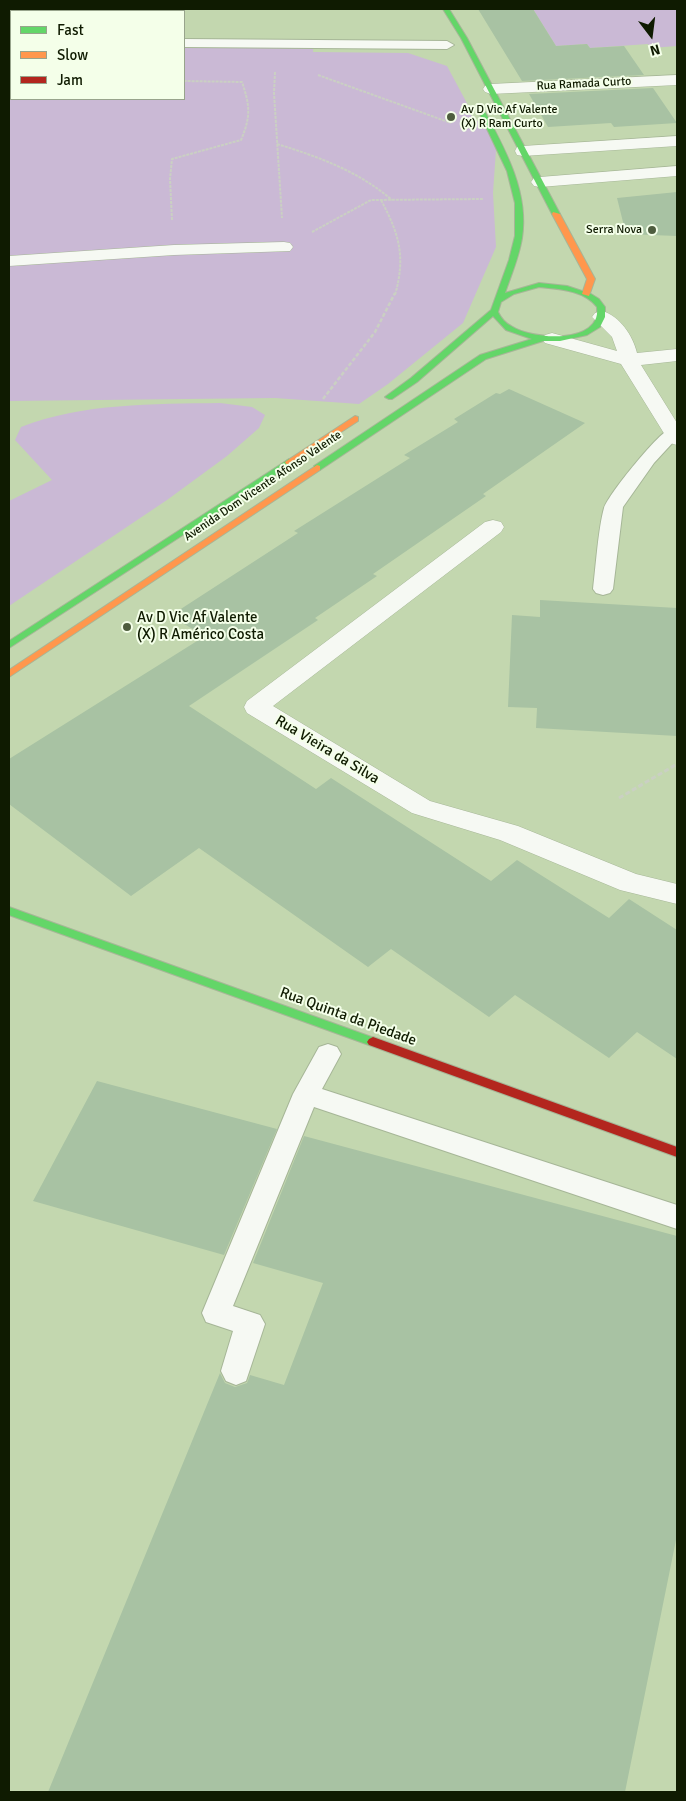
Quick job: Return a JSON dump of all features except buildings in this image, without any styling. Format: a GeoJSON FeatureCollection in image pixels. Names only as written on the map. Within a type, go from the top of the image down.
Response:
{"type":"FeatureCollection","features":[{"type":"Feature","properties":{"kind":"street"},"geometry":{"type":"LineString","coordinates":[[446,9],[491,89],[591,279],[586,294]]}},
{"type":"Feature","properties":{"kind":"street"},"geometry":{"type":"LineString","coordinates":[[439,30],[449,49]]}},
{"type":"Feature","properties":{"kind":"street","name":"Rua Ramada Curto"},"geometry":{"type":"LineString","coordinates":[[491,89],[677,80]]}},
{"type":"Feature","properties":{"kind":"street"},"geometry":{"type":"LineString","coordinates":[[476,99],[500,147],[513,180],[520,216],[519,234],[499,298],[495,304],[494,311],[497,319],[504,326],[515,332],[592,349],[628,360],[677,355]]}},
{"type":"Feature","properties":{"kind":"street"},"geometry":{"type":"LineString","coordinates":[[523,151],[677,141]]}},
{"type":"Feature","properties":{"kind":"street"},"geometry":{"type":"LineString","coordinates":[[540,182],[677,171]]}},
{"type":"Feature","properties":{"kind":"street"},"geometry":{"type":"LineString","coordinates":[[9,261],[174,250],[284,247]]}},
{"type":"Feature","properties":{"kind":"street"},"geometry":{"type":"LineString","coordinates":[[499,298],[523,287],[539,285],[564,287],[586,294],[596,301],[601,309],[602,317],[591,330],[574,337],[546,339]]}},
{"type":"Feature","properties":{"kind":"street"},"geometry":{"type":"LineString","coordinates":[[381,402],[414,380],[494,311]]}},
{"type":"Feature","properties":{"kind":"street"},"geometry":{"type":"LineString","coordinates":[[602,317],[621,335],[627,347],[628,360],[675,435]]}},
{"type":"Feature","properties":{"kind":"street","name":"Avenida Dom Vicente Afonso Valente"},"geometry":{"type":"LineString","coordinates":[[9,674],[483,357],[546,339]]}},
{"type":"Feature","properties":{"kind":"street","name":"Avenida Dom Vicente Afonso Valente"},"geometry":{"type":"LineString","coordinates":[[9,645],[364,412]]}},
{"type":"Feature","properties":{"kind":"street","name":"Rua Vieira da Silva"},"geometry":{"type":"LineString","coordinates":[[493,527],[256,707],[421,807],[509,833],[630,883],[677,894]]}},
{"type":"Feature","properties":{"kind":"street","name":"Rua Quinta da Piedade"},"geometry":{"type":"LineString","coordinates":[[9,911],[677,1152]]}},
{"type":"Feature","properties":{"kind":"lane"},"geometry":{"type":"LineString","coordinates":[[185,43],[449,49]]}},
{"type":"Feature","properties":{"kind":"lane"},"geometry":{"type":"LineString","coordinates":[[603,589],[614,507],[648,459],[675,435]]}},
{"type":"Feature","properties":{"kind":"lane"},"geometry":{"type":"LineString","coordinates":[[236,1371],[250,1324],[216,1313],[306,1094],[328,1054]]}},
{"type":"Feature","properties":{"kind":"lane"},"geometry":{"type":"LineString","coordinates":[[306,1094],[677,1217]]}},
{"type":"Feature","properties":{"kind":"path"},"geometry":{"type":"LineString","coordinates":[[275,69],[274,93],[284,247],[371,200],[517,198]]}},
{"type":"Feature","properties":{"kind":"path"},"geometry":{"type":"LineString","coordinates":[[312,73],[454,124]]}},
{"type":"Feature","properties":{"kind":"path"},"geometry":{"type":"LineString","coordinates":[[174,250],[170,178],[172,160],[241,140],[250,120],[248,100],[242,82],[185,81]]}},
{"type":"Feature","properties":{"kind":"path"},"geometry":{"type":"LineString","coordinates":[[278,144],[344,166],[375,184],[392,200]]}},
{"type":"Feature","properties":{"kind":"path"},"geometry":{"type":"LineString","coordinates":[[320,404],[391,307],[399,279],[401,253],[390,218],[381,200]]}},
{"type":"Feature","properties":{"kind":"path"},"geometry":{"type":"LineString","coordinates":[[619,798],[677,764]]}},
{"type":"Feature","properties":{"kind":"shaded area"},"geometry":{"type":"Polygon","coordinates":[[[533,9],[677,9],[677,46],[651,48],[648,44],[590,48],[587,44],[556,46],[533,9]]]}},
{"type":"Feature","properties":{"kind":"shaded area"},"geometry":{"type":"Polygon","coordinates":[[[9,37],[10,100],[185,100],[185,39],[314,40],[313,52],[408,53],[447,66],[469,107],[472,117],[497,135],[493,193],[496,247],[463,323],[388,384],[359,404],[275,398],[9,401],[9,37]]]}},
{"type":"Feature","properties":{"kind":"shaded area"},"geometry":{"type":"Polygon","coordinates":[[[220,403],[252,407],[265,415],[259,428],[227,456],[167,500],[9,606],[9,501],[52,480],[15,440],[21,427],[69,413],[94,409],[119,406],[220,403]]]}},
{"type":"Feature","properties":{"kind":"traffic: fast"},"geometry":{"type":"LineString","coordinates":[[446,9],[464,38],[556,214]]}},
{"type":"Feature","properties":{"kind":"traffic: fast"},"geometry":{"type":"LineString","coordinates":[[482,112],[504,156],[519,203],[518,244],[499,298]]}},
{"type":"Feature","properties":{"kind":"traffic: fast"},"geometry":{"type":"LineString","coordinates":[[539,285],[578,291],[588,295],[596,300],[601,307],[600,323],[585,333],[573,337],[546,339],[519,333],[508,328],[500,321],[494,312],[497,301],[511,292],[539,285]]}},
{"type":"Feature","properties":{"kind":"traffic: fast"},"geometry":{"type":"LineString","coordinates":[[389,397],[414,380],[494,311]]}},
{"type":"Feature","properties":{"kind":"traffic: fast"},"geometry":{"type":"LineString","coordinates":[[317,468],[483,357],[541,339]]}},
{"type":"Feature","properties":{"kind":"traffic: fast"},"geometry":{"type":"LineString","coordinates":[[9,645],[289,462]]}},
{"type":"Feature","properties":{"kind":"traffic: fast"},"geometry":{"type":"LineString","coordinates":[[9,911],[373,1042]]}},
{"type":"Feature","properties":{"kind":"traffic: slow"},"geometry":{"type":"LineString","coordinates":[[556,214],[591,279],[586,294]]}},
{"type":"Feature","properties":{"kind":"traffic: slow"},"geometry":{"type":"LineString","coordinates":[[289,462],[355,419]]}},
{"type":"Feature","properties":{"kind":"traffic: slow"},"geometry":{"type":"LineString","coordinates":[[9,674],[317,468]]}},
{"type":"Feature","properties":{"kind":"traffic: jam"},"geometry":{"type":"LineString","coordinates":[[373,1042],[677,1152]]}},
{"type":"Feature","properties":{"kind":"place","name":"Av D Vic Af Valente (X) R Ram Curto"},"geometry":{"type":"Point","coordinates":[451,117]}},
{"type":"Feature","properties":{"kind":"place","name":"Serra Nova"},"geometry":{"type":"Point","coordinates":[652,230]}},
{"type":"Feature","properties":{"kind":"place","name":"Av D Vic Af Valente (X) R Américo Costa"},"geometry":{"type":"Point","coordinates":[127,627]}}]}
